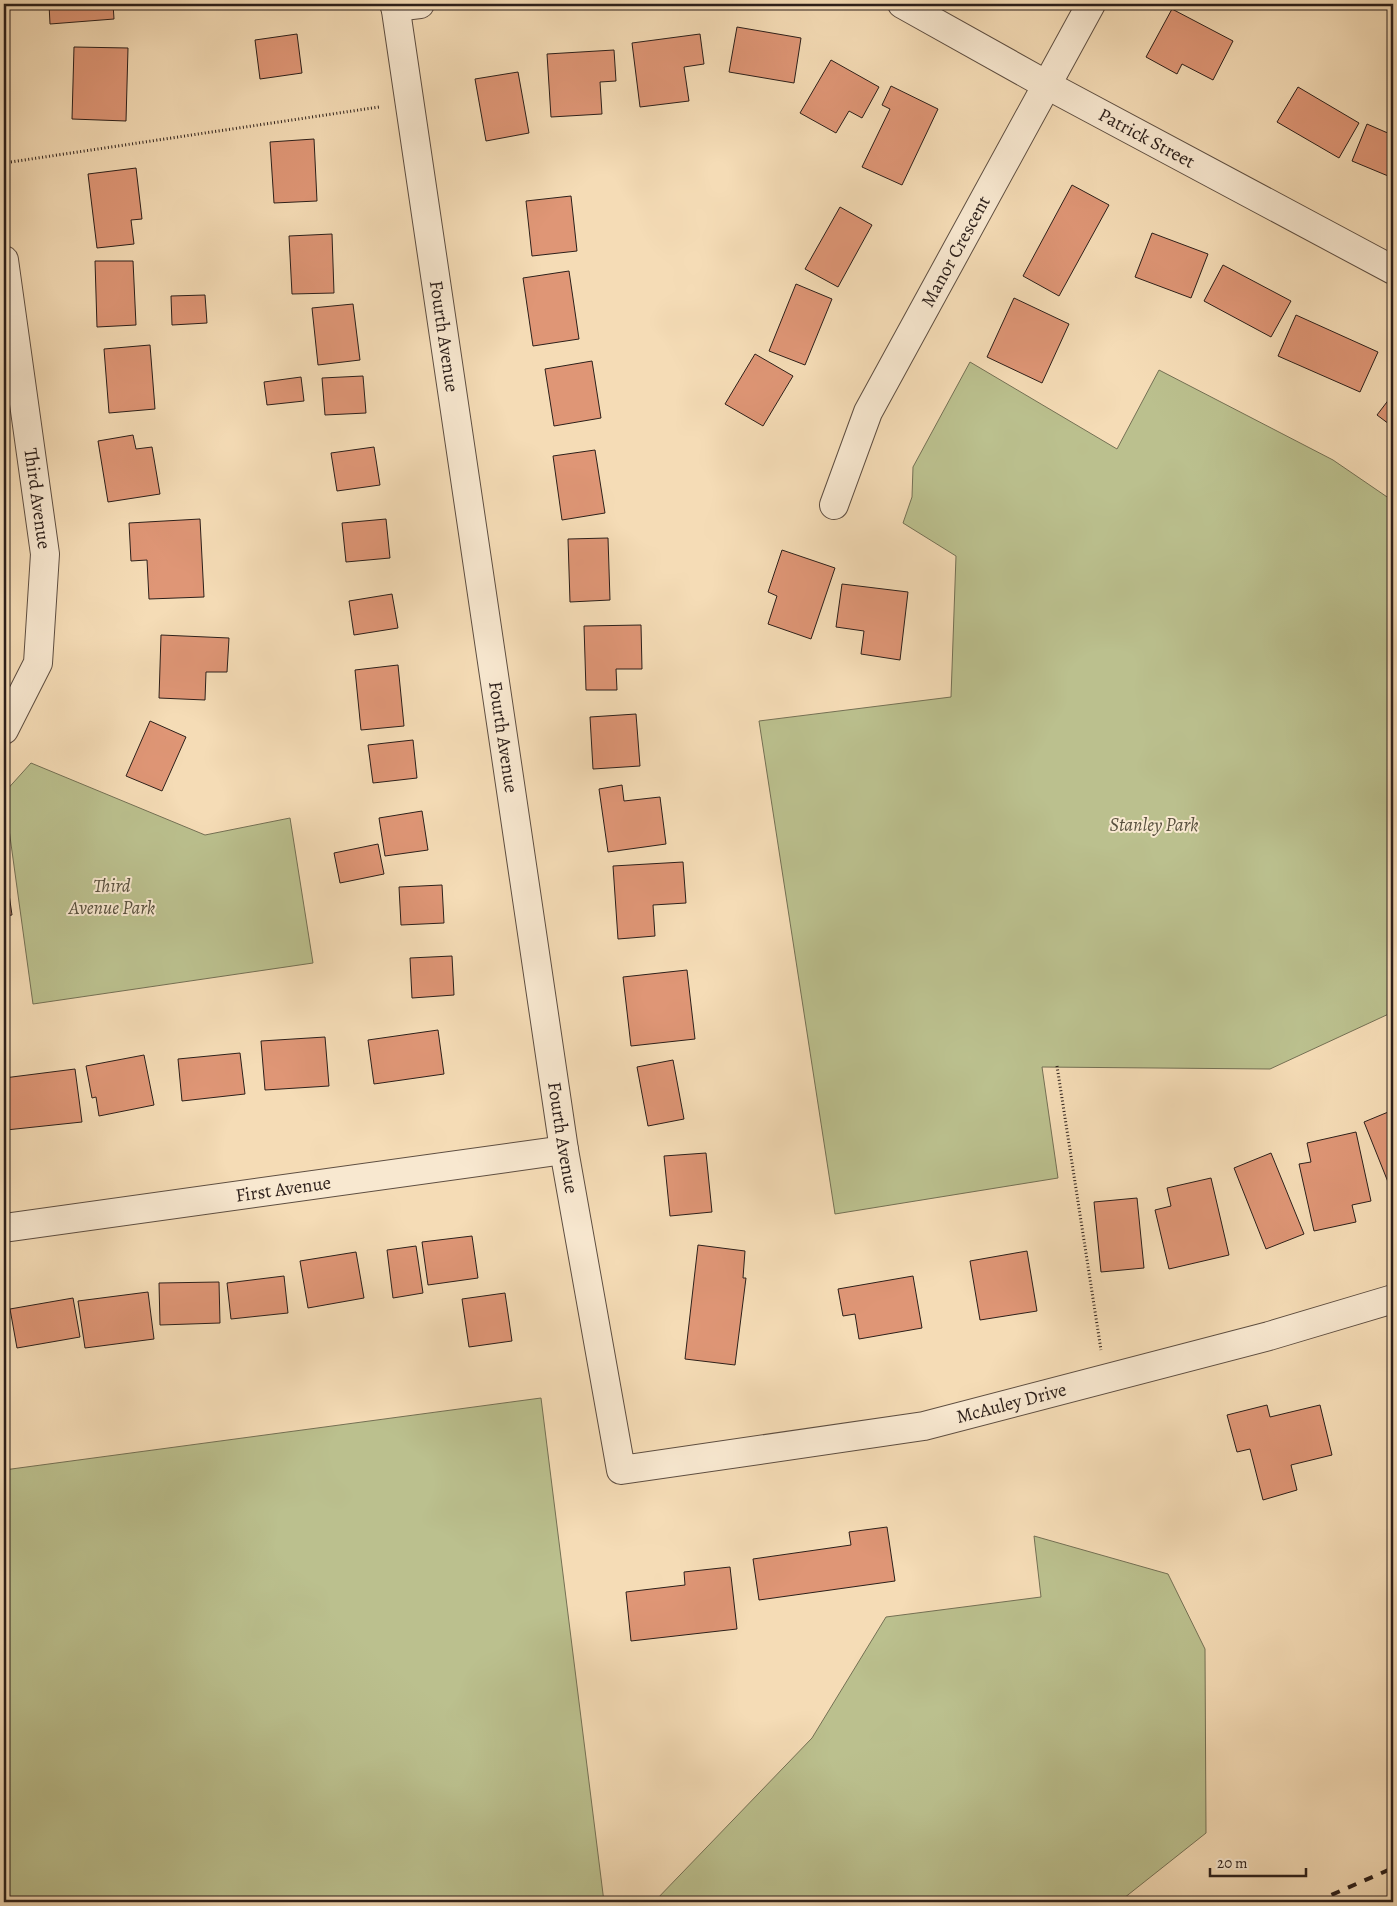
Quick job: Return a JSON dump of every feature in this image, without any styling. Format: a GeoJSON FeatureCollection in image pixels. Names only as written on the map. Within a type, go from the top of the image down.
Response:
{"type":"FeatureCollection","features":[{"type":"Feature","properties":{"kind":"street","name":"Patrick Street"},"geometry":{"type":"LineString","coordinates":[[902,4],[1046,85],[1393,270]]}},
{"type":"Feature","properties":{"kind":"street","name":"Manor Crescent"},"geometry":{"type":"LineString","coordinates":[[834,505],[868,412],[1092,4]]}},
{"type":"Feature","properties":{"kind":"street","name":"Fourth Avenue"},"geometry":{"type":"LineString","coordinates":[[403,5],[410,102],[564,1150],[621,1470]]}},
{"type":"Feature","properties":{"kind":"street","name":"Third Avenue"},"geometry":{"type":"LineString","coordinates":[[4,260],[45,554],[38,663],[4,730]]}},
{"type":"Feature","properties":{"kind":"street","name":"First Avenue"},"geometry":{"type":"LineString","coordinates":[[4,1228],[564,1150]]}},
{"type":"Feature","properties":{"kind":"street","name":"McAuley Drive"},"geometry":{"type":"LineString","coordinates":[[621,1470],[924,1426],[1270,1336],[1393,1299]]}},
{"type":"Feature","properties":{"kind":"path"},"geometry":{"type":"LineString","coordinates":[[4,163],[410,102]]}},
{"type":"Feature","properties":{"kind":"path"},"geometry":{"type":"LineString","coordinates":[[1057,1066],[1105,1380]]}},
{"type":"Feature","properties":{"kind":"green space","name":"Stanley Park"},"geometry":{"type":"Polygon","coordinates":[[[970,362],[1117,449],[1159,370],[1333,460],[1393,501],[1393,1012],[1270,1069],[1042,1067],[1058,1178],[835,1214],[759,721],[951,697],[956,556],[903,523],[912,497],[913,467],[970,362]]]}},
{"type":"Feature","properties":{"kind":"green space","name":"Third Avenue Park"},"geometry":{"type":"Polygon","coordinates":[[[31,763],[205,835],[290,818],[313,963],[33,1004],[4,793],[31,763]]]}},
{"type":"Feature","properties":{"kind":"green space"},"geometry":{"type":"Polygon","coordinates":[[[541,1398],[604,1902],[4,1902],[4,1470],[541,1398]]]}},
{"type":"Feature","properties":{"kind":"green space"},"geometry":{"type":"Polygon","coordinates":[[[1034,1536],[1168,1574],[1205,1649],[1206,1833],[1119,1902],[654,1902],[812,1738],[886,1617],[1041,1597],[1034,1536]]]}},
{"type":"Feature","properties":{"kind":"building"},"geometry":{"type":"Polygon","coordinates":[[[49,4],[113,4],[114,19],[50,24],[49,4]]]}},
{"type":"Feature","properties":{"kind":"building"},"geometry":{"type":"Polygon","coordinates":[[[1172,9],[1233,41],[1213,80],[1182,64],[1177,74],[1146,57],[1172,9]]]}},
{"type":"Feature","properties":{"kind":"building"},"geometry":{"type":"Polygon","coordinates":[[[737,27],[801,38],[794,83],[729,72],[737,27]]]}},
{"type":"Feature","properties":{"kind":"building"},"geometry":{"type":"Polygon","coordinates":[[[297,34],[302,73],[260,79],[255,40],[297,34]]]}},
{"type":"Feature","properties":{"kind":"building"},"geometry":{"type":"Polygon","coordinates":[[[700,34],[704,64],[684,67],[689,101],[640,107],[632,43],[700,34]]]}},
{"type":"Feature","properties":{"kind":"building"},"geometry":{"type":"Polygon","coordinates":[[[74,47],[128,48],[126,121],[72,119],[74,47]]]}},
{"type":"Feature","properties":{"kind":"building"},"geometry":{"type":"Polygon","coordinates":[[[614,50],[616,81],[600,82],[602,114],[551,117],[547,54],[614,50]]]}},
{"type":"Feature","properties":{"kind":"building"},"geometry":{"type":"Polygon","coordinates":[[[831,60],[879,87],[862,118],[849,111],[836,133],[800,113],[831,60]]]}},
{"type":"Feature","properties":{"kind":"building"},"geometry":{"type":"Polygon","coordinates":[[[518,72],[529,133],[486,141],[475,79],[518,72]]]}},
{"type":"Feature","properties":{"kind":"building"},"geometry":{"type":"Polygon","coordinates":[[[891,86],[938,109],[902,185],[862,167],[890,109],[882,105],[891,86]]]}},
{"type":"Feature","properties":{"kind":"building"},"geometry":{"type":"Polygon","coordinates":[[[1298,87],[1359,123],[1339,158],[1277,122],[1298,87]]]}},
{"type":"Feature","properties":{"kind":"building"},"geometry":{"type":"Polygon","coordinates":[[[1367,124],[1390,134],[1393,126],[1393,178],[1352,161],[1367,124]]]}},
{"type":"Feature","properties":{"kind":"building"},"geometry":{"type":"Polygon","coordinates":[[[314,139],[317,201],[274,203],[270,142],[314,139]]]}},
{"type":"Feature","properties":{"kind":"building"},"geometry":{"type":"Polygon","coordinates":[[[136,168],[142,219],[131,220],[134,244],[97,248],[88,174],[136,168]]]}},
{"type":"Feature","properties":{"kind":"building"},"geometry":{"type":"Polygon","coordinates":[[[1072,185],[1109,205],[1059,296],[1023,276],[1072,185]]]}},
{"type":"Feature","properties":{"kind":"building"},"geometry":{"type":"Polygon","coordinates":[[[571,196],[577,251],[532,256],[526,201],[571,196]]]}},
{"type":"Feature","properties":{"kind":"building"},"geometry":{"type":"Polygon","coordinates":[[[840,207],[872,225],[838,287],[805,269],[840,207]]]}},
{"type":"Feature","properties":{"kind":"building"},"geometry":{"type":"Polygon","coordinates":[[[1152,233],[1208,254],[1191,298],[1135,277],[1152,233]]]}},
{"type":"Feature","properties":{"kind":"building"},"geometry":{"type":"Polygon","coordinates":[[[332,234],[334,293],[292,294],[289,236],[332,234]]]}},
{"type":"Feature","properties":{"kind":"building"},"geometry":{"type":"Polygon","coordinates":[[[95,261],[133,261],[136,325],[97,327],[95,261]]]}},
{"type":"Feature","properties":{"kind":"building"},"geometry":{"type":"Polygon","coordinates":[[[1223,265],[1291,301],[1271,337],[1204,301],[1223,265]]]}},
{"type":"Feature","properties":{"kind":"building"},"geometry":{"type":"Polygon","coordinates":[[[569,271],[579,339],[533,346],[523,278],[569,271]]]}},
{"type":"Feature","properties":{"kind":"building"},"geometry":{"type":"Polygon","coordinates":[[[796,284],[832,299],[805,365],[769,351],[796,284]]]}},
{"type":"Feature","properties":{"kind":"building"},"geometry":{"type":"Polygon","coordinates":[[[205,295],[207,323],[172,325],[171,296],[205,295]]]}},
{"type":"Feature","properties":{"kind":"building"},"geometry":{"type":"Polygon","coordinates":[[[1014,298],[1069,324],[1042,383],[987,357],[1014,298]]]}},
{"type":"Feature","properties":{"kind":"building"},"geometry":{"type":"Polygon","coordinates":[[[353,304],[360,360],[318,365],[312,308],[353,304]]]}},
{"type":"Feature","properties":{"kind":"building"},"geometry":{"type":"Polygon","coordinates":[[[1296,315],[1378,352],[1360,392],[1278,356],[1296,315]]]}},
{"type":"Feature","properties":{"kind":"building"},"geometry":{"type":"Polygon","coordinates":[[[150,345],[155,409],[109,413],[104,349],[150,345]]]}},
{"type":"Feature","properties":{"kind":"building"},"geometry":{"type":"Polygon","coordinates":[[[755,354],[793,376],[763,426],[725,404],[755,354]]]}},
{"type":"Feature","properties":{"kind":"building"},"geometry":{"type":"Polygon","coordinates":[[[592,361],[601,418],[554,426],[545,369],[592,361]]]}},
{"type":"Feature","properties":{"kind":"building"},"geometry":{"type":"Polygon","coordinates":[[[363,376],[366,413],[325,415],[322,378],[363,376]]]}},
{"type":"Feature","properties":{"kind":"building"},"geometry":{"type":"Polygon","coordinates":[[[301,377],[304,401],[267,405],[264,382],[301,377]]]}},
{"type":"Feature","properties":{"kind":"building"},"geometry":{"type":"Polygon","coordinates":[[[1393,394],[1393,427],[1377,415],[1393,394]]]}},
{"type":"Feature","properties":{"kind":"building"},"geometry":{"type":"Polygon","coordinates":[[[133,435],[136,449],[152,447],[160,494],[108,502],[98,441],[133,435]]]}},
{"type":"Feature","properties":{"kind":"building"},"geometry":{"type":"Polygon","coordinates":[[[374,447],[380,485],[337,491],[331,453],[374,447]]]}},
{"type":"Feature","properties":{"kind":"building"},"geometry":{"type":"Polygon","coordinates":[[[595,450],[605,513],[562,520],[553,456],[595,450]]]}},
{"type":"Feature","properties":{"kind":"building"},"geometry":{"type":"Polygon","coordinates":[[[200,519],[204,597],[149,599],[147,560],[131,561],[129,523],[200,519]]]}},
{"type":"Feature","properties":{"kind":"building"},"geometry":{"type":"Polygon","coordinates":[[[386,519],[390,558],[346,562],[342,523],[386,519]]]}},
{"type":"Feature","properties":{"kind":"building"},"geometry":{"type":"Polygon","coordinates":[[[608,538],[610,600],[570,602],[568,539],[608,538]]]}},
{"type":"Feature","properties":{"kind":"building"},"geometry":{"type":"Polygon","coordinates":[[[782,550],[835,568],[811,639],[768,624],[777,596],[768,592],[782,550]]]}},
{"type":"Feature","properties":{"kind":"building"},"geometry":{"type":"Polygon","coordinates":[[[842,584],[908,592],[900,660],[861,654],[864,631],[836,627],[842,584]]]}},
{"type":"Feature","properties":{"kind":"building"},"geometry":{"type":"Polygon","coordinates":[[[392,594],[398,628],[354,635],[349,601],[392,594]]]}},
{"type":"Feature","properties":{"kind":"building"},"geometry":{"type":"Polygon","coordinates":[[[641,625],[642,669],[616,669],[617,690],[586,690],[584,626],[641,625]]]}},
{"type":"Feature","properties":{"kind":"building"},"geometry":{"type":"Polygon","coordinates":[[[161,635],[229,638],[227,672],[206,672],[205,700],[159,698],[161,635]]]}},
{"type":"Feature","properties":{"kind":"building"},"geometry":{"type":"Polygon","coordinates":[[[398,665],[404,726],[361,730],[355,670],[398,665]]]}},
{"type":"Feature","properties":{"kind":"building"},"geometry":{"type":"Polygon","coordinates":[[[636,714],[640,766],[593,769],[590,717],[636,714]]]}},
{"type":"Feature","properties":{"kind":"building"},"geometry":{"type":"Polygon","coordinates":[[[150,721],[186,737],[162,791],[126,776],[150,721]]]}},
{"type":"Feature","properties":{"kind":"building"},"geometry":{"type":"Polygon","coordinates":[[[413,740],[417,778],[373,783],[368,745],[413,740]]]}},
{"type":"Feature","properties":{"kind":"building"},"geometry":{"type":"Polygon","coordinates":[[[622,785],[624,801],[660,797],[666,844],[608,852],[599,789],[622,785]]]}},
{"type":"Feature","properties":{"kind":"building"},"geometry":{"type":"Polygon","coordinates":[[[422,811],[428,850],[385,856],[379,818],[422,811]]]}},
{"type":"Feature","properties":{"kind":"building"},"geometry":{"type":"Polygon","coordinates":[[[378,844],[384,874],[340,883],[334,853],[378,844]]]}},
{"type":"Feature","properties":{"kind":"building"},"geometry":{"type":"Polygon","coordinates":[[[4,859],[12,915],[4,916],[4,859]]]}},
{"type":"Feature","properties":{"kind":"building"},"geometry":{"type":"Polygon","coordinates":[[[683,862],[686,903],[653,905],[655,936],[618,939],[613,866],[683,862]]]}},
{"type":"Feature","properties":{"kind":"building"},"geometry":{"type":"Polygon","coordinates":[[[442,885],[444,923],[401,925],[399,887],[442,885]]]}},
{"type":"Feature","properties":{"kind":"building"},"geometry":{"type":"Polygon","coordinates":[[[452,956],[454,995],[412,998],[410,958],[452,956]]]}},
{"type":"Feature","properties":{"kind":"building"},"geometry":{"type":"Polygon","coordinates":[[[687,970],[695,1039],[631,1046],[623,977],[687,970]]]}},
{"type":"Feature","properties":{"kind":"building"},"geometry":{"type":"Polygon","coordinates":[[[438,1030],[444,1074],[374,1084],[368,1040],[438,1030]]]}},
{"type":"Feature","properties":{"kind":"building"},"geometry":{"type":"Polygon","coordinates":[[[325,1037],[329,1086],[265,1090],[261,1041],[325,1037]]]}},
{"type":"Feature","properties":{"kind":"building"},"geometry":{"type":"Polygon","coordinates":[[[240,1053],[245,1094],[182,1101],[178,1059],[240,1053]]]}},
{"type":"Feature","properties":{"kind":"building"},"geometry":{"type":"Polygon","coordinates":[[[144,1055],[154,1105],[99,1116],[96,1097],[92,1098],[86,1066],[144,1055]]]}},
{"type":"Feature","properties":{"kind":"building"},"geometry":{"type":"Polygon","coordinates":[[[673,1060],[684,1119],[648,1126],[637,1067],[673,1060]]]}},
{"type":"Feature","properties":{"kind":"building"},"geometry":{"type":"Polygon","coordinates":[[[75,1069],[82,1122],[6,1130],[4,1078],[75,1069]]]}},
{"type":"Feature","properties":{"kind":"building"},"geometry":{"type":"Polygon","coordinates":[[[1393,1110],[1393,1186],[1390,1187],[1364,1122],[1393,1110]]]}},
{"type":"Feature","properties":{"kind":"building"},"geometry":{"type":"Polygon","coordinates":[[[1356,1132],[1371,1201],[1352,1205],[1356,1222],[1314,1231],[1299,1164],[1311,1162],[1307,1143],[1356,1132]]]}},
{"type":"Feature","properties":{"kind":"building"},"geometry":{"type":"Polygon","coordinates":[[[706,1153],[712,1212],[670,1216],[664,1156],[706,1153]]]}},
{"type":"Feature","properties":{"kind":"building"},"geometry":{"type":"Polygon","coordinates":[[[1271,1153],[1304,1234],[1266,1249],[1234,1168],[1271,1153]]]}},
{"type":"Feature","properties":{"kind":"building"},"geometry":{"type":"Polygon","coordinates":[[[1211,1178],[1229,1255],[1169,1269],[1155,1210],[1171,1206],[1167,1188],[1211,1178]]]}},
{"type":"Feature","properties":{"kind":"building"},"geometry":{"type":"Polygon","coordinates":[[[1137,1198],[1144,1268],[1101,1272],[1094,1202],[1137,1198]]]}},
{"type":"Feature","properties":{"kind":"building"},"geometry":{"type":"Polygon","coordinates":[[[472,1236],[478,1278],[428,1285],[422,1242],[472,1236]]]}},
{"type":"Feature","properties":{"kind":"building"},"geometry":{"type":"Polygon","coordinates":[[[698,1245],[745,1251],[743,1278],[746,1278],[735,1365],[685,1359],[698,1245]]]}},
{"type":"Feature","properties":{"kind":"building"},"geometry":{"type":"Polygon","coordinates":[[[416,1246],[423,1293],[393,1298],[387,1250],[416,1246]]]}},
{"type":"Feature","properties":{"kind":"building"},"geometry":{"type":"Polygon","coordinates":[[[1027,1251],[1037,1311],[980,1320],[970,1261],[1027,1251]]]}},
{"type":"Feature","properties":{"kind":"building"},"geometry":{"type":"Polygon","coordinates":[[[356,1252],[364,1298],[308,1308],[300,1261],[356,1252]]]}},
{"type":"Feature","properties":{"kind":"building"},"geometry":{"type":"Polygon","coordinates":[[[284,1276],[288,1313],[231,1319],[227,1283],[284,1276]]]}},
{"type":"Feature","properties":{"kind":"building"},"geometry":{"type":"Polygon","coordinates":[[[913,1276],[922,1328],[859,1339],[855,1314],[843,1316],[838,1289],[913,1276]]]}},
{"type":"Feature","properties":{"kind":"building"},"geometry":{"type":"Polygon","coordinates":[[[219,1282],[220,1323],[160,1325],[159,1283],[219,1282]]]}},
{"type":"Feature","properties":{"kind":"building"},"geometry":{"type":"Polygon","coordinates":[[[148,1292],[154,1339],[85,1348],[78,1301],[148,1292]]]}},
{"type":"Feature","properties":{"kind":"building"},"geometry":{"type":"Polygon","coordinates":[[[505,1293],[512,1341],[469,1347],[462,1299],[505,1293]]]}},
{"type":"Feature","properties":{"kind":"building"},"geometry":{"type":"Polygon","coordinates":[[[73,1298],[80,1337],[17,1348],[10,1309],[73,1298]]]}},
{"type":"Feature","properties":{"kind":"building"},"geometry":{"type":"Polygon","coordinates":[[[1393,1381],[1393,1399],[1389,1382],[1393,1381]]]}},
{"type":"Feature","properties":{"kind":"building"},"geometry":{"type":"Polygon","coordinates":[[[1267,1405],[1270,1417],[1320,1405],[1332,1455],[1291,1465],[1297,1490],[1263,1500],[1250,1449],[1237,1452],[1227,1415],[1267,1405]]]}},
{"type":"Feature","properties":{"kind":"building"},"geometry":{"type":"Polygon","coordinates":[[[887,1527],[895,1581],[759,1600],[753,1559],[851,1545],[849,1532],[887,1527]]]}},
{"type":"Feature","properties":{"kind":"building"},"geometry":{"type":"Polygon","coordinates":[[[730,1567],[737,1629],[631,1641],[626,1592],[685,1585],[684,1572],[730,1567]]]}},
{"type":"Feature","properties":{"kind":"railway"},"geometry":{"type":"LineString","coordinates":[[1315,1902],[1393,1868]]}}]}
